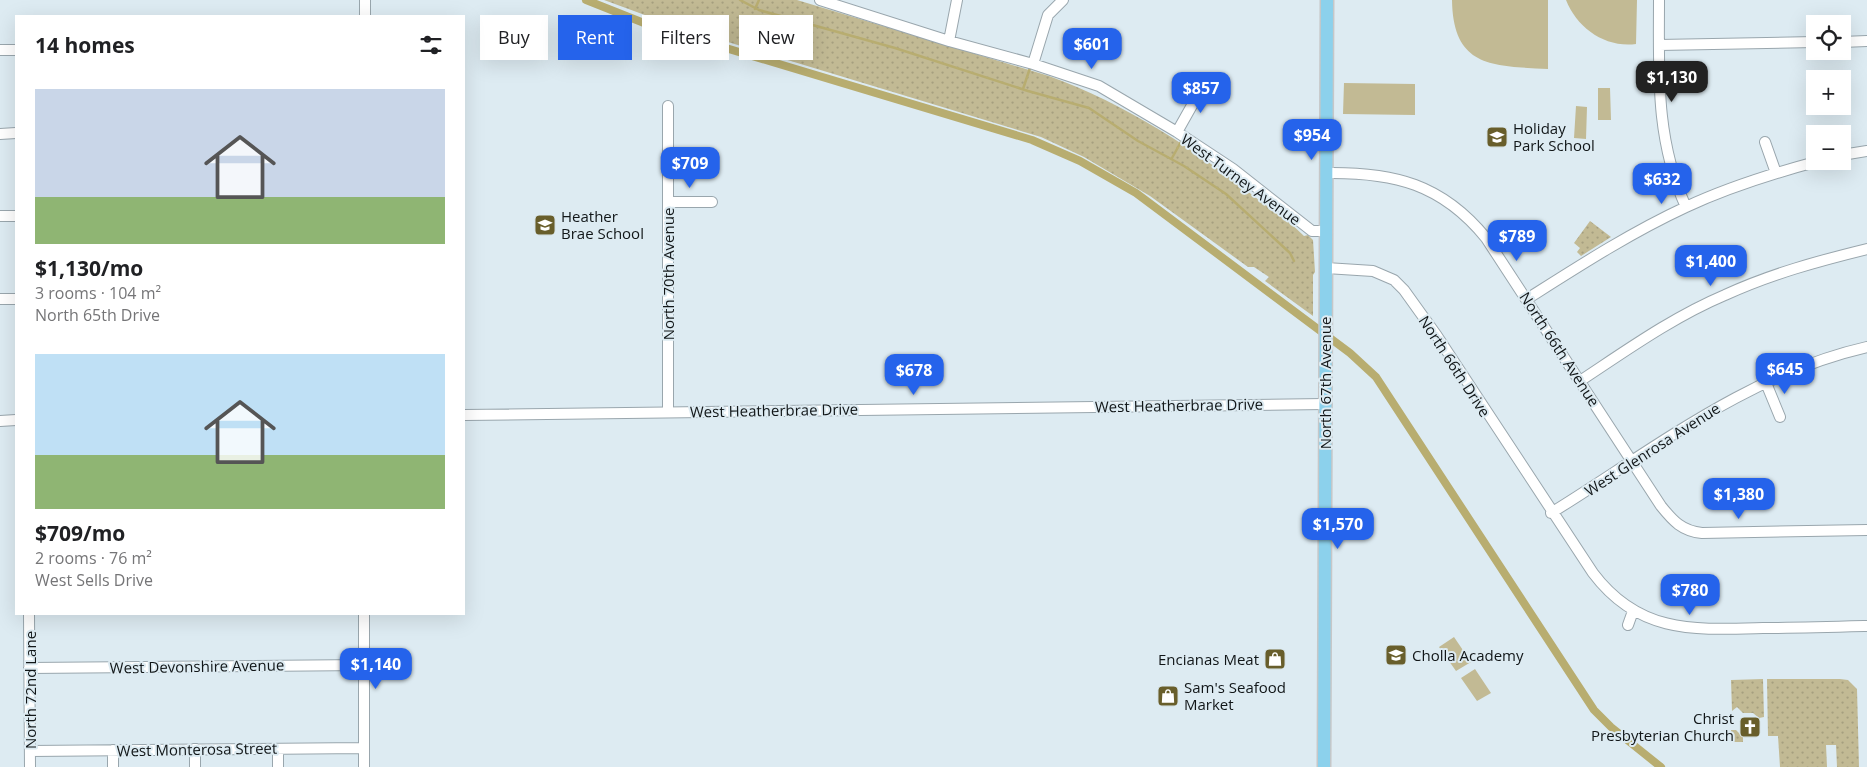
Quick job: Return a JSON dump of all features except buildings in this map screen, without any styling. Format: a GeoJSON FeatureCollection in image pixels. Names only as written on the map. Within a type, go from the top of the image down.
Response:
{"type":"FeatureCollection","features":[{"type":"Feature","properties":{"kind":"main road","name":"North 67th Avenue"},"geometry":{"type":"LineString","coordinates":[[1324,767],[1327,0]]}},
{"type":"Feature","properties":{"kind":"street"},"geometry":{"type":"LineString","coordinates":[[365,0],[365,15]]}},
{"type":"Feature","properties":{"kind":"street","name":"West Turney Avenue"},"geometry":{"type":"LineString","coordinates":[[820,0],[949,41],[1033,64],[1099,86],[1177,132],[1233,170],[1312,230],[1326,231]]}},
{"type":"Feature","properties":{"kind":"street"},"geometry":{"type":"LineString","coordinates":[[949,41],[957,0]]}},
{"type":"Feature","properties":{"kind":"street"},"geometry":{"type":"LineString","coordinates":[[1033,64],[1048,15],[1063,0]]}},
{"type":"Feature","properties":{"kind":"street"},"geometry":{"type":"LineString","coordinates":[[1659,0],[1661,122],[1670,163],[1686,207]]}},
{"type":"Feature","properties":{"kind":"street"},"geometry":{"type":"LineString","coordinates":[[1851,42],[1867,41]]}},
{"type":"Feature","properties":{"kind":"street"},"geometry":{"type":"LineString","coordinates":[[1659,45],[1806,42]]}},
{"type":"Feature","properties":{"kind":"street"},"geometry":{"type":"LineString","coordinates":[[0,50],[15,50]]}},
{"type":"Feature","properties":{"kind":"street"},"geometry":{"type":"LineString","coordinates":[[1177,132],[1204,84],[1211,81]]}},
{"type":"Feature","properties":{"kind":"street","name":"North 70th Avenue"},"geometry":{"type":"LineString","coordinates":[[668,106],[668,412]]}},
{"type":"Feature","properties":{"kind":"street"},"geometry":{"type":"LineString","coordinates":[[0,134],[15,133]]}},
{"type":"Feature","properties":{"kind":"street"},"geometry":{"type":"LineString","coordinates":[[1765,142],[1776,173]]}},
{"type":"Feature","properties":{"kind":"street"},"geometry":{"type":"LineString","coordinates":[[1851,154],[1867,151]]}},
{"type":"Feature","properties":{"kind":"street"},"geometry":{"type":"LineString","coordinates":[[1527,299],[1608,248],[1686,207],[1776,173],[1806,165]]}},
{"type":"Feature","properties":{"kind":"street","name":"North 66th Avenue"},"geometry":{"type":"LineString","coordinates":[[1326,173],[1378,175],[1414,184],[1439,196],[1463,213],[1475,225],[1527,299],[1633,461]]}},
{"type":"Feature","properties":{"kind":"street"},"geometry":{"type":"LineString","coordinates":[[668,202],[712,202]]}},
{"type":"Feature","properties":{"kind":"street"},"geometry":{"type":"LineString","coordinates":[[0,216],[15,216]]}},
{"type":"Feature","properties":{"kind":"street"},"geometry":{"type":"LineString","coordinates":[[1580,380],[1647,336],[1725,294],[1807,264],[1867,249]]}},
{"type":"Feature","properties":{"kind":"street","name":"North 66th Drive"},"geometry":{"type":"LineString","coordinates":[[1326,268],[1373,271],[1394,280],[1404,290],[1437,336],[1552,513]]}},
{"type":"Feature","properties":{"kind":"street"},"geometry":{"type":"LineString","coordinates":[[0,299],[15,299]]}},
{"type":"Feature","properties":{"kind":"street","name":"West Glenrosa Avenue"},"geometry":{"type":"LineString","coordinates":[[1552,513],[1698,418],[1766,383],[1815,363],[1867,347]]}},
{"type":"Feature","properties":{"kind":"street"},"geometry":{"type":"LineString","coordinates":[[1766,383],[1780,416]]}},
{"type":"Feature","properties":{"kind":"street","name":"West Heatherbrae Drive"},"geometry":{"type":"LineString","coordinates":[[465,414],[1325,404]]}},
{"type":"Feature","properties":{"kind":"street"},"geometry":{"type":"LineString","coordinates":[[0,421],[15,420]]}},
{"type":"Feature","properties":{"kind":"street"},"geometry":{"type":"LineString","coordinates":[[1633,461],[1672,520],[1680,527],[1691,532],[1867,530]]}},
{"type":"Feature","properties":{"kind":"street"},"geometry":{"type":"LineString","coordinates":[[1552,513],[1606,591],[1633,611],[1658,621],[1689,629],[1867,626]]}},
{"type":"Feature","properties":{"kind":"street"},"geometry":{"type":"LineString","coordinates":[[1628,624],[1633,611]]}},
{"type":"Feature","properties":{"kind":"street","name":"North 72nd Lane"},"geometry":{"type":"LineString","coordinates":[[29,615],[30,767]]}},
{"type":"Feature","properties":{"kind":"street"},"geometry":{"type":"LineString","coordinates":[[364,615],[364,767]]}},
{"type":"Feature","properties":{"kind":"street","name":"West Devonshire Avenue"},"geometry":{"type":"LineString","coordinates":[[30,668],[364,665]]}},
{"type":"Feature","properties":{"kind":"street","name":"West Monterosa Street"},"geometry":{"type":"LineString","coordinates":[[30,751],[364,748]]}},
{"type":"Feature","properties":{"kind":"street"},"geometry":{"type":"LineString","coordinates":[[195,749],[195,767]]}},
{"type":"Feature","properties":{"kind":"street"},"geometry":{"type":"LineString","coordinates":[[278,749],[278,767]]}},
{"type":"Feature","properties":{"kind":"street"},"geometry":{"type":"LineString","coordinates":[[113,750],[113,767]]}},
{"type":"Feature","properties":{"kind":"shaded area"},"geometry":{"type":"Polygon","coordinates":[[[604,0],[797,0],[1049,76],[1078,87],[1132,114],[1185,146],[1210,163],[1304,236],[1308,235],[1313,240],[1315,272],[1313,275],[1313,316],[1265,281],[1269,277],[1254,267],[1248,267],[1150,196],[1084,157],[1041,137],[787,60],[813,60],[813,15],[739,15],[739,45],[729,42],[729,15],[645,15],[604,0]]]}},
{"type":"Feature","properties":{"kind":"shaded area"},"geometry":{"type":"Polygon","coordinates":[[[1452,0],[1548,0],[1548,69],[1510,67],[1494,64],[1480,59],[1468,51],[1460,39],[1454,22],[1452,0]]]}},
{"type":"Feature","properties":{"kind":"shaded area"},"geometry":{"type":"Polygon","coordinates":[[[1566,0],[1637,0],[1636,44],[1614,43],[1594,34],[1577,19],[1566,0]]]}},
{"type":"Feature","properties":{"kind":"shaded area"},"geometry":{"type":"Polygon","coordinates":[[[1344,83],[1415,84],[1415,115],[1343,114],[1344,83]]]}},
{"type":"Feature","properties":{"kind":"shaded area"},"geometry":{"type":"Polygon","coordinates":[[[1598,88],[1610,88],[1611,120],[1598,120],[1598,88]]]}},
{"type":"Feature","properties":{"kind":"shaded area"},"geometry":{"type":"Polygon","coordinates":[[[1576,106],[1587,107],[1586,139],[1574,138],[1576,106]]]}},
{"type":"Feature","properties":{"kind":"shaded area"},"geometry":{"type":"Polygon","coordinates":[[[1590,221],[1611,237],[1581,256],[1577,252],[1580,248],[1574,243],[1590,221]]]}},
{"type":"Feature","properties":{"kind":"shaded area"},"geometry":{"type":"Polygon","coordinates":[[[1454,637],[1471,662],[1456,671],[1439,647],[1454,637]]]}},
{"type":"Feature","properties":{"kind":"shaded area"},"geometry":{"type":"Polygon","coordinates":[[[1475,669],[1491,693],[1477,701],[1461,678],[1475,669]]]}},
{"type":"Feature","properties":{"kind":"shaded area"},"geometry":{"type":"Polygon","coordinates":[[[1763,679],[1764,717],[1759,718],[1753,713],[1743,713],[1737,707],[1732,711],[1731,680],[1763,679]]]}},
{"type":"Feature","properties":{"kind":"shaded area"},"geometry":{"type":"Polygon","coordinates":[[[1767,679],[1848,680],[1857,689],[1859,767],[1837,767],[1836,745],[1826,745],[1827,767],[1780,767],[1778,736],[1768,736],[1767,679]]]}},
{"type":"Feature","properties":{"kind":"shaded area"},"geometry":{"type":"Polygon","coordinates":[[[1731,730],[1736,730],[1743,737],[1743,742],[1731,742],[1731,730]]]}},
{"type":"Feature","properties":{"kind":"waterway"},"geometry":{"type":"LineString","coordinates":[[586,0],[649,25],[1032,140],[1080,161],[1136,193],[1350,353],[1376,377],[1594,710],[1611,727],[1661,767]]}},
{"type":"Feature","properties":{"kind":"waterway"},"geometry":{"type":"LineString","coordinates":[[740,0],[759,10],[895,48],[1028,91],[1089,108],[1138,141],[1184,166],[1226,194],[1290,253],[1294,261]]}},
{"type":"Feature","properties":{"kind":"waterway"},"geometry":{"type":"LineString","coordinates":[[755,9],[759,0]]}},
{"type":"Feature","properties":{"kind":"waterway"},"geometry":{"type":"LineString","coordinates":[[1023,89],[1030,68]]}},
{"type":"Feature","properties":{"kind":"waterway"},"geometry":{"type":"LineString","coordinates":[[1172,158],[1182,140]]}},
{"type":"Feature","properties":{"kind":"place","name":"Holiday Park School"},"geometry":{"type":"Point","coordinates":[1497,137]}},
{"type":"Feature","properties":{"kind":"place","name":"Heather Brae School"},"geometry":{"type":"Point","coordinates":[545,225]}},
{"type":"Feature","properties":{"kind":"place","name":"Cholla Academy"},"geometry":{"type":"Point","coordinates":[1396,655]}},
{"type":"Feature","properties":{"kind":"place","name":"Encianas Meat"},"geometry":{"type":"Point","coordinates":[1275,659]}},
{"type":"Feature","properties":{"kind":"place","name":"Sam's Seafood Market"},"geometry":{"type":"Point","coordinates":[1168,696]}},
{"type":"Feature","properties":{"kind":"place","name":"Christ Presbyterian Church"},"geometry":{"type":"Point","coordinates":[1750,727]}}]}
